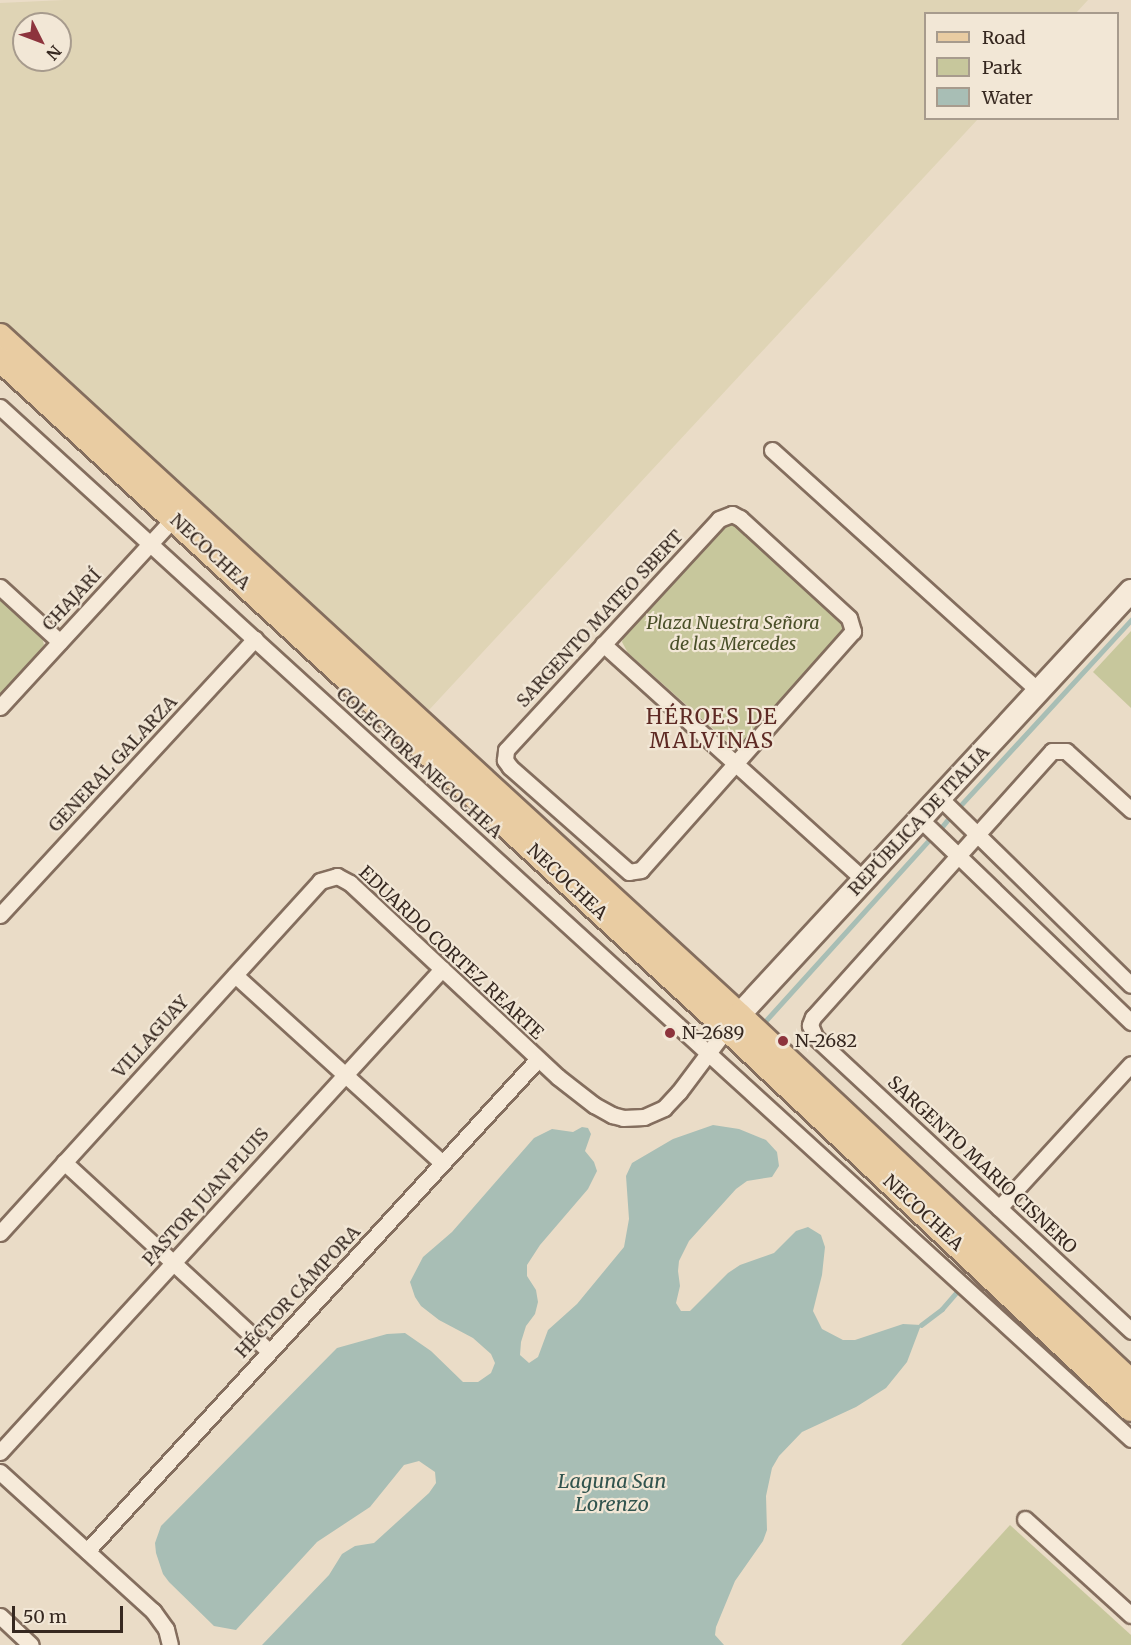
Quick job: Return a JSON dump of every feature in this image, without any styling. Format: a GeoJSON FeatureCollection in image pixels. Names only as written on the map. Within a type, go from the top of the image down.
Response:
{"type":"FeatureCollection","features":[{"type":"Feature","properties":{"kind":"main road","name":"NECOCHEA"},"geometry":{"type":"LineString","coordinates":[[0,336],[733,1022],[1131,1408]]}},
{"type":"Feature","properties":{"kind":"main road","name":"NECOCHEA"},"geometry":{"type":"LineString","coordinates":[[0,359],[173,519],[1131,1382]]}},
{"type":"Feature","properties":{"kind":"street","name":"COLECTORA NECOCHEA"},"geometry":{"type":"LineString","coordinates":[[0,407],[1131,1439]]}},
{"type":"Feature","properties":{"kind":"street"},"geometry":{"type":"LineString","coordinates":[[772,450],[1039,691]]}},
{"type":"Feature","properties":{"kind":"street","name":"SARGENTO MATEO SBERT"},"geometry":{"type":"LineString","coordinates":[[732,514],[740,518],[841,610],[853,626],[849,638],[641,870],[633,873],[625,870],[552,806],[510,767],[504,757],[508,746],[603,644],[719,519],[732,514]]}},
{"type":"Feature","properties":{"kind":"street","name":"CHAJARÍ"},"geometry":{"type":"LineString","coordinates":[[0,707],[173,519]]}},
{"type":"Feature","properties":{"kind":"street"},"geometry":{"type":"LineString","coordinates":[[0,587],[60,642]]}},
{"type":"Feature","properties":{"kind":"street","name":"REPÚBLICA DE ITALIA"},"geometry":{"type":"LineString","coordinates":[[709,1052],[733,1022],[1131,591]]}},
{"type":"Feature","properties":{"kind":"street","name":"GENERAL GALARZA"},"geometry":{"type":"LineString","coordinates":[[0,915],[255,639]]}},
{"type":"Feature","properties":{"kind":"street"},"geometry":{"type":"LineString","coordinates":[[603,644],[864,880]]}},
{"type":"Feature","properties":{"kind":"street"},"geometry":{"type":"LineString","coordinates":[[959,854],[1049,754],[1061,749],[1069,753],[1131,810]]}},
{"type":"Feature","properties":{"kind":"street"},"geometry":{"type":"LineString","coordinates":[[940,798],[1131,985]]}},
{"type":"Feature","properties":{"kind":"street"},"geometry":{"type":"LineString","coordinates":[[920,819],[959,854],[1131,1022]]}},
{"type":"Feature","properties":{"kind":"street","name":"SARGENTO MARIO CISNERO"},"geometry":{"type":"LineString","coordinates":[[959,854],[813,1017],[810,1025],[815,1037],[1131,1331]]}},
{"type":"Feature","properties":{"kind":"street","name":"EDUARDO CORTEZ REARTE"},"geometry":{"type":"LineString","coordinates":[[337,876],[350,883],[538,1059],[578,1093],[603,1110],[633,1119],[654,1114],[664,1107],[709,1052]]}},
{"type":"Feature","properties":{"kind":"street","name":"VILLAGUAY"},"geometry":{"type":"LineString","coordinates":[[0,1233],[320,881],[337,876]]}},
{"type":"Feature","properties":{"kind":"street","name":"PASTOR JUAN PLUIS"},"geometry":{"type":"LineString","coordinates":[[0,1452],[442,969]]}},
{"type":"Feature","properties":{"kind":"street"},"geometry":{"type":"LineString","coordinates":[[235,975],[442,1163]]}},
{"type":"Feature","properties":{"kind":"street","name":"HÉCTOR CÁMPORA"},"geometry":{"type":"LineString","coordinates":[[87,1551],[538,1059]]}},
{"type":"Feature","properties":{"kind":"street"},"geometry":{"type":"LineString","coordinates":[[999,1208],[1131,1064]]}},
{"type":"Feature","properties":{"kind":"street"},"geometry":{"type":"LineString","coordinates":[[64,1162],[269,1351]]}},
{"type":"Feature","properties":{"kind":"street"},"geometry":{"type":"LineString","coordinates":[[0,1472],[153,1611],[166,1629],[172,1643]]}},
{"type":"Feature","properties":{"kind":"street"},"geometry":{"type":"LineString","coordinates":[[1025,1519],[1131,1615]]}},
{"type":"Feature","properties":{"kind":"street"},"geometry":{"type":"LineString","coordinates":[[0,1616],[31,1645]]}},
{"type":"Feature","properties":{"kind":"shaded area"},"geometry":{"type":"Polygon","coordinates":[[[64,0],[1088,0],[1077,12],[924,12],[924,120],[977,120],[429,710],[0,322],[0,3],[64,0]]]}},
{"type":"Feature","properties":{"kind":"green space","name":"Plaza Nuestra Señora de las Mercedes"},"geometry":{"type":"Polygon","coordinates":[[[728,524],[737,525],[839,619],[843,627],[843,631],[746,742],[737,746],[729,743],[628,653],[622,642],[625,633],[721,528],[728,524]]]}},
{"type":"Feature","properties":{"kind":"green space"},"geometry":{"type":"Polygon","coordinates":[[[0,599],[42,637],[44,645],[0,695],[0,599]]]}},
{"type":"Feature","properties":{"kind":"green space"},"geometry":{"type":"Polygon","coordinates":[[[1131,631],[1131,708],[1093,672],[1131,631]]]}},
{"type":"Feature","properties":{"kind":"green space"},"geometry":{"type":"Polygon","coordinates":[[[1010,1525],[1131,1635],[1131,1645],[901,1645],[1010,1525]]]}},
{"type":"Feature","properties":{"kind":"water","name":"Laguna San Lorenzo"},"geometry":{"type":"Polygon","coordinates":[[[713,1125],[739,1129],[766,1140],[777,1152],[779,1166],[772,1177],[747,1181],[736,1189],[689,1241],[679,1261],[680,1286],[676,1303],[681,1311],[690,1311],[728,1273],[740,1265],[774,1253],[796,1231],[808,1227],[821,1235],[825,1247],[822,1275],[813,1311],[822,1329],[843,1340],[855,1340],[903,1324],[921,1325],[907,1362],[886,1388],[856,1407],[802,1432],[779,1456],[772,1468],[766,1496],[767,1530],[763,1541],[735,1581],[716,1627],[715,1635],[724,1645],[262,1645],[329,1575],[342,1554],[355,1546],[374,1543],[429,1493],[436,1483],[435,1472],[419,1461],[404,1465],[370,1507],[317,1542],[236,1630],[214,1626],[169,1582],[163,1574],[156,1553],[155,1543],[161,1526],[337,1348],[387,1334],[405,1333],[431,1351],[463,1382],[478,1382],[491,1373],[495,1363],[491,1354],[473,1338],[439,1320],[421,1306],[410,1282],[423,1257],[452,1232],[534,1138],[552,1129],[573,1132],[582,1127],[588,1128],[591,1134],[585,1151],[594,1162],[597,1171],[588,1189],[540,1245],[527,1265],[527,1276],[536,1290],[538,1302],[535,1314],[526,1326],[521,1342],[520,1355],[529,1363],[538,1357],[548,1330],[577,1304],[624,1247],[629,1219],[626,1176],[632,1163],[673,1139],[713,1125]]]}},
{"type":"Feature","properties":{"kind":"waterway"},"geometry":{"type":"LineString","coordinates":[[960,806],[1131,620]]}},
{"type":"Feature","properties":{"kind":"waterway"},"geometry":{"type":"LineString","coordinates":[[941,828],[950,817]]}},
{"type":"Feature","properties":{"kind":"waterway"},"geometry":{"type":"LineString","coordinates":[[760,1027],[929,840]]}},
{"type":"Feature","properties":{"kind":"waterway"},"geometry":{"type":"LineString","coordinates":[[921,1325],[942,1309],[956,1293]]}},
{"type":"Feature","properties":{"kind":"place","name":"N-2689"},"geometry":{"type":"Point","coordinates":[670,1033]}},
{"type":"Feature","properties":{"kind":"place","name":"N-2682"},"geometry":{"type":"Point","coordinates":[783,1041]}},
{"type":"Feature","properties":{"kind":"district","name":"HÉROES DE MALVINAS"},"geometry":{"type":"Point","coordinates":[712,729]}}]}
